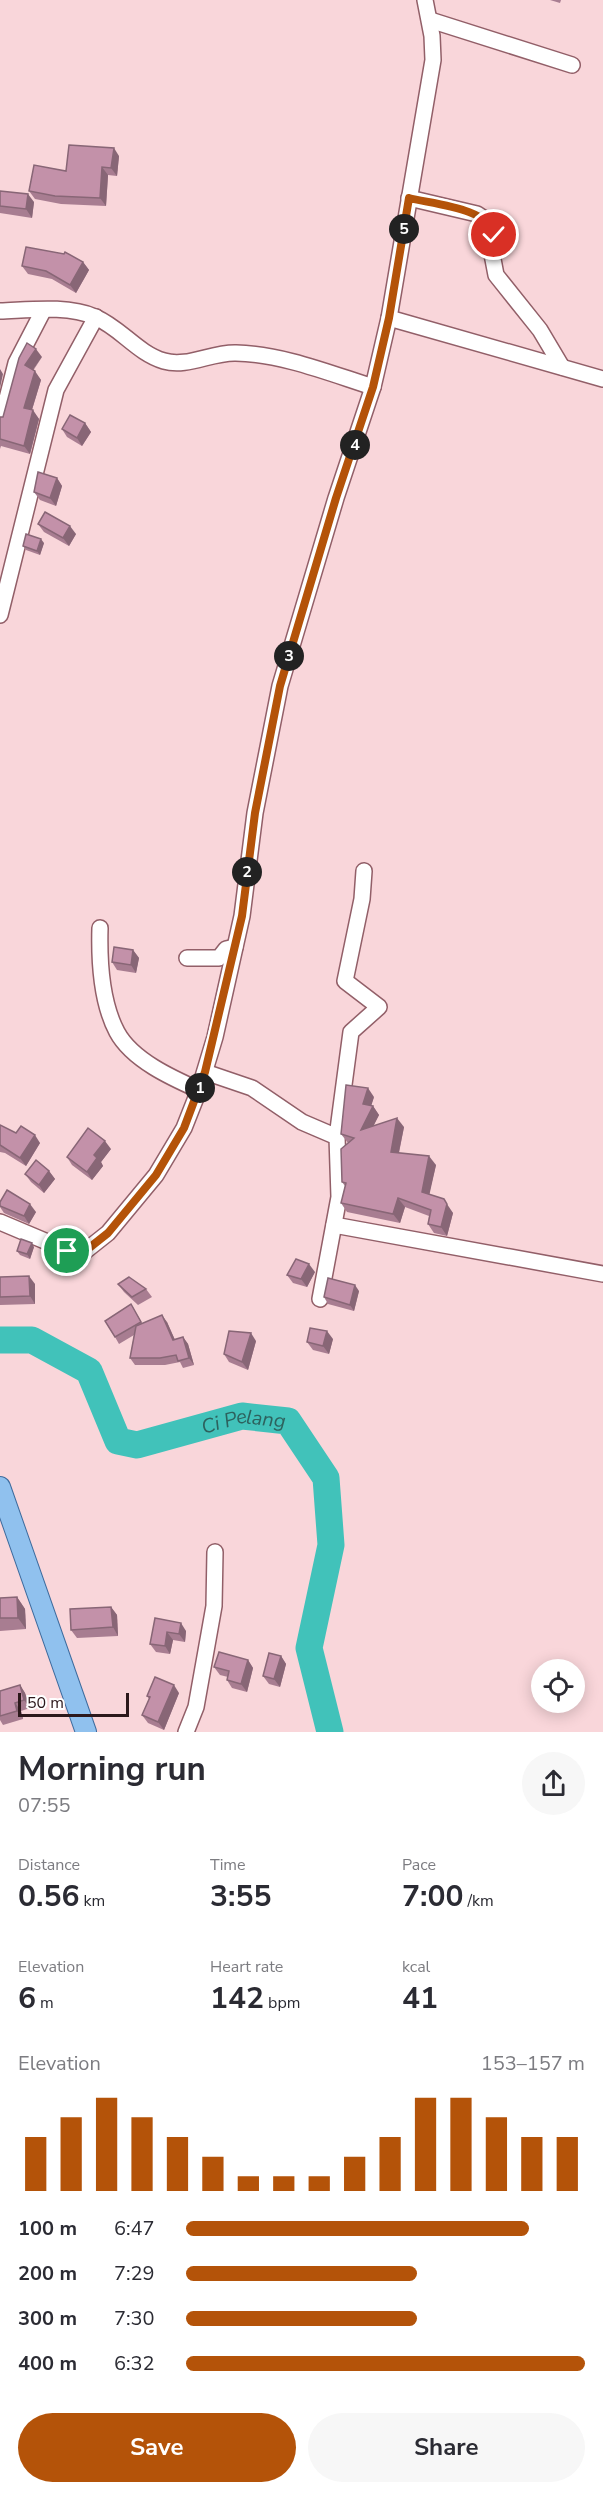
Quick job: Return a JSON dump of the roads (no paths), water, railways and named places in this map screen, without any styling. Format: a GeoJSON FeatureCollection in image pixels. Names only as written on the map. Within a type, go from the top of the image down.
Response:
{"type":"FeatureCollection","features":[{"type":"Feature","properties":{"kind":"main road"},"geometry":{"type":"LineString","coordinates":[[0,1487],[86,1732]]}},
{"type":"Feature","properties":{"kind":"street"},"geometry":{"type":"LineString","coordinates":[[0,1222],[71,1252],[84,1252],[108,1233],[156,1175],[184,1128],[199,1090],[242,916],[255,813],[280,686],[336,498],[373,387],[389,318],[433,60],[430,20],[425,0]]}},
{"type":"Feature","properties":{"kind":"street"},"geometry":{"type":"LineString","coordinates":[[430,20],[572,65]]}},
{"type":"Feature","properties":{"kind":"street"},"geometry":{"type":"LineString","coordinates":[[409,198],[477,214],[489,222],[494,235],[492,254],[496,275],[540,330],[562,367]]}},
{"type":"Feature","properties":{"kind":"street"},"geometry":{"type":"LineString","coordinates":[[0,311],[43,311],[96,317],[120,332],[136,347],[163,361],[190,361],[223,353],[256,354],[373,387]]}},
{"type":"Feature","properties":{"kind":"street"},"geometry":{"type":"LineString","coordinates":[[2,418],[16,363],[43,311]]}},
{"type":"Feature","properties":{"kind":"street"},"geometry":{"type":"LineString","coordinates":[[0,615],[56,390],[96,317]]}},
{"type":"Feature","properties":{"kind":"street"},"geometry":{"type":"LineString","coordinates":[[389,318],[603,379]]}},
{"type":"Feature","properties":{"kind":"street"},"geometry":{"type":"LineString","coordinates":[[320,1299],[339,1197],[337,1137],[351,1032],[379,1007],[345,981],[362,899],[364,871]]}},
{"type":"Feature","properties":{"kind":"street"},"geometry":{"type":"LineString","coordinates":[[100,928],[103,981],[118,1033],[129,1048],[154,1066],[199,1090]]}},
{"type":"Feature","properties":{"kind":"street"},"geometry":{"type":"LineString","coordinates":[[187,958],[219,958],[226,949],[235,947]]}},
{"type":"Feature","properties":{"kind":"street"},"geometry":{"type":"LineString","coordinates":[[205,1072],[252,1088],[302,1122],[337,1137]]}},
{"type":"Feature","properties":{"kind":"street"},"geometry":{"type":"LineString","coordinates":[[334,1225],[603,1274]]}},
{"type":"Feature","properties":{"kind":"street"},"geometry":{"type":"LineString","coordinates":[[186,1732],[196,1707],[214,1606],[215,1552]]}},
{"type":"Feature","properties":{"kind":"waterway","name":"Ci Pelang"},"geometry":{"type":"LineString","coordinates":[[0,1340],[32,1340],[89,1371],[118,1441],[137,1445],[242,1416],[288,1421],[326,1478],[331,1545],[309,1648],[330,1732]]}}]}
